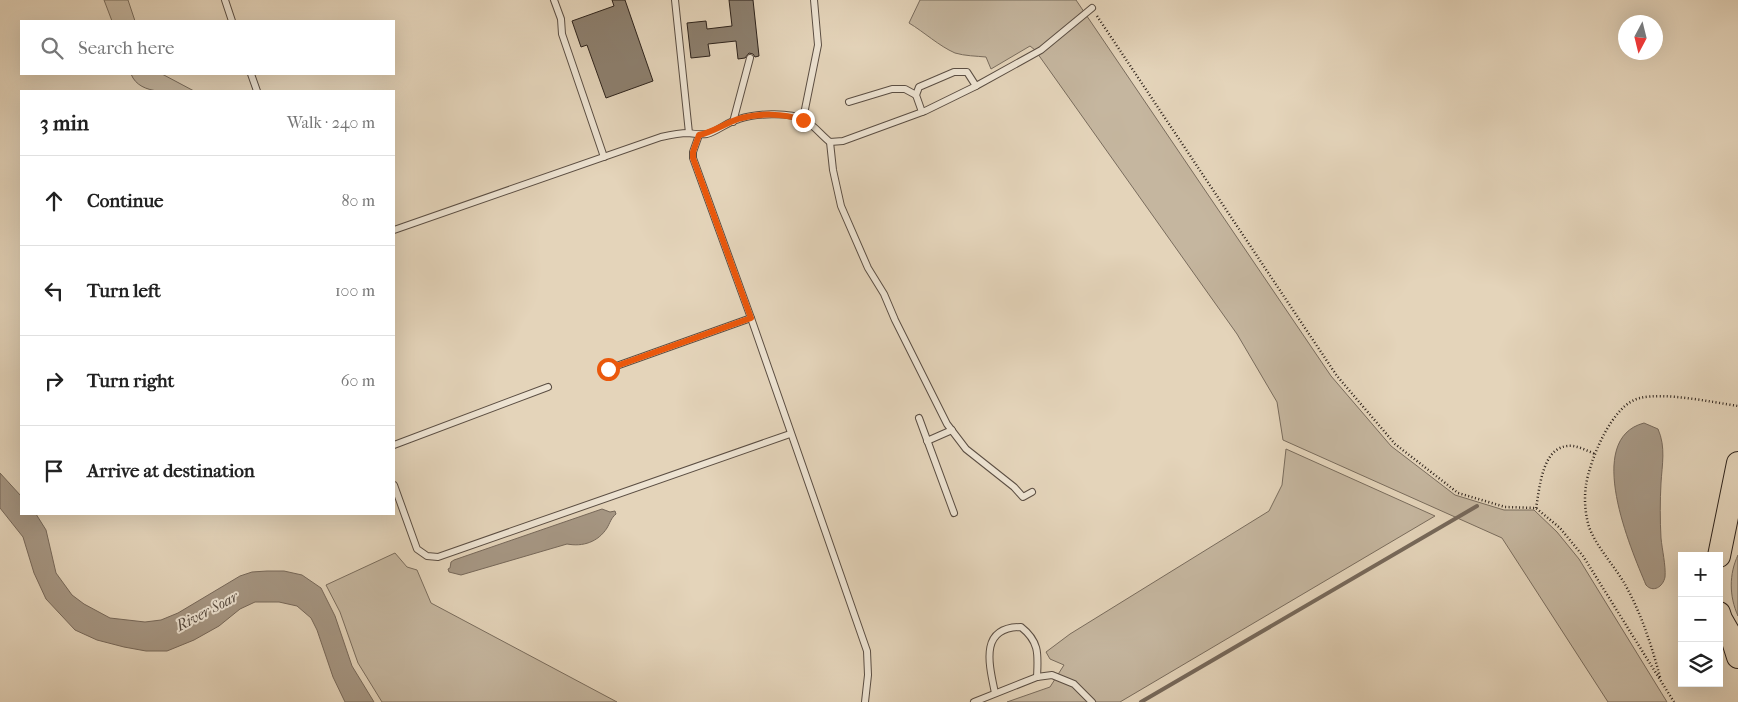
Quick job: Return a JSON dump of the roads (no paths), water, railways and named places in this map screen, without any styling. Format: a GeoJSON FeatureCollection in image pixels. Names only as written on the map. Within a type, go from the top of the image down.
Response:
{"type":"FeatureCollection","features":[{"type":"Feature","properties":{"kind":"highway"},"geometry":{"type":"LineString","coordinates":[[1720,552],[1738,463]]}},
{"type":"Feature","properties":{"kind":"highway"},"geometry":{"type":"LineString","coordinates":[[1721,552],[1729,536],[1738,526]]}},
{"type":"Feature","properties":{"kind":"highway"},"geometry":{"type":"LineString","coordinates":[[1723,623],[1736,646]]}},
{"type":"Feature","properties":{"kind":"lane"},"geometry":{"type":"LineString","coordinates":[[224,0],[232,20]]}},
{"type":"Feature","properties":{"kind":"lane"},"geometry":{"type":"LineString","coordinates":[[554,0],[561,19],[562,34],[604,157]]}},
{"type":"Feature","properties":{"kind":"lane"},"geometry":{"type":"LineString","coordinates":[[674,0],[689,133]]}},
{"type":"Feature","properties":{"kind":"lane"},"geometry":{"type":"LineString","coordinates":[[803,120],[818,45],[814,0]]}},
{"type":"Feature","properties":{"kind":"lane"},"geometry":{"type":"LineString","coordinates":[[395,230],[661,137],[678,133],[699,135],[710,133],[739,119],[764,115],[780,115],[803,120],[830,142],[843,141],[922,112],[976,86],[1041,50],[1092,8]]}},
{"type":"Feature","properties":{"kind":"lane"},"geometry":{"type":"LineString","coordinates":[[733,122],[750,58]]}},
{"type":"Feature","properties":{"kind":"lane"},"geometry":{"type":"LineString","coordinates":[[922,112],[916,94],[919,87],[954,72],[967,72],[976,86]]}},
{"type":"Feature","properties":{"kind":"lane"},"geometry":{"type":"LineString","coordinates":[[251,75],[257,90]]}},
{"type":"Feature","properties":{"kind":"lane"},"geometry":{"type":"LineString","coordinates":[[849,102],[892,88],[905,89],[916,94]]}},
{"type":"Feature","properties":{"kind":"lane"},"geometry":{"type":"LineString","coordinates":[[699,135],[693,152],[693,158],[867,651],[868,675],[865,702]]}},
{"type":"Feature","properties":{"kind":"lane"},"geometry":{"type":"LineString","coordinates":[[830,142],[833,170],[841,206],[868,268],[884,294],[895,320],[952,430],[966,450],[1014,487],[1023,497],[1032,492]]}},
{"type":"Feature","properties":{"kind":"lane"},"geometry":{"type":"LineString","coordinates":[[608,369],[751,318]]}},
{"type":"Feature","properties":{"kind":"lane"},"geometry":{"type":"LineString","coordinates":[[395,445],[548,387]]}},
{"type":"Feature","properties":{"kind":"lane"},"geometry":{"type":"LineString","coordinates":[[919,418],[954,513]]}},
{"type":"Feature","properties":{"kind":"lane"},"geometry":{"type":"LineString","coordinates":[[928,441],[952,430]]}},
{"type":"Feature","properties":{"kind":"lane"},"geometry":{"type":"LineString","coordinates":[[395,488],[417,549],[426,556],[438,556],[790,434]]}},
{"type":"Feature","properties":{"kind":"lane"},"geometry":{"type":"LineString","coordinates":[[995,693],[989,653],[991,641],[1003,629],[1020,627],[1030,634],[1036,644],[1037,677]]}},
{"type":"Feature","properties":{"kind":"lane"},"geometry":{"type":"LineString","coordinates":[[974,702],[1037,677],[1052,675],[1074,684],[1092,702]]}},
{"type":"Feature","properties":{"kind":"water"},"geometry":{"type":"Polygon","coordinates":[[[1644,423],[1658,429],[1663,449],[1660,517],[1665,577],[1662,584],[1655,589],[1646,585],[1631,547],[1616,496],[1614,472],[1616,450],[1626,433],[1644,423]]]}},
{"type":"Feature","properties":{"kind":"water","name":"River Soar"},"geometry":{"type":"Polygon","coordinates":[[[0,473],[20,495],[20,515],[37,515],[46,530],[56,573],[72,595],[110,618],[145,622],[161,620],[178,613],[240,576],[252,572],[284,571],[302,575],[321,588],[335,616],[352,666],[374,702],[345,702],[333,677],[311,618],[297,606],[279,602],[255,602],[240,609],[219,626],[194,640],[167,651],[146,651],[124,647],[97,640],[75,630],[46,599],[34,573],[23,537],[0,508],[0,473]]]}},
{"type":"Feature","properties":{"kind":"water"},"geometry":{"type":"Polygon","coordinates":[[[602,509],[610,512],[615,511],[616,514],[603,533],[595,540],[579,545],[567,544],[461,575],[449,572],[448,569],[454,560],[602,509]]]}},
{"type":"Feature","properties":{"kind":"waterway"},"geometry":{"type":"LineString","coordinates":[[1141,702],[1477,506]]}}]}
